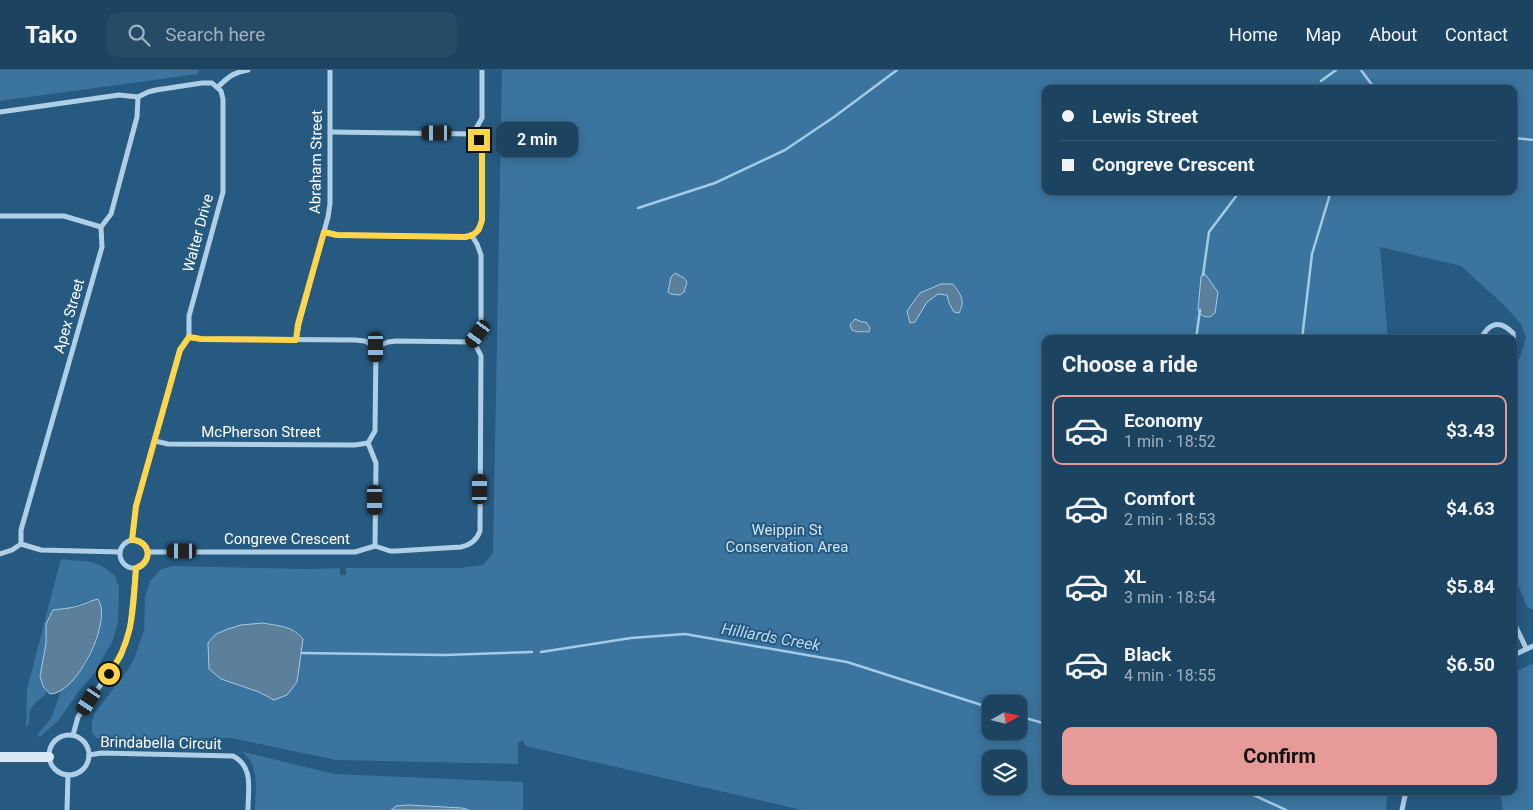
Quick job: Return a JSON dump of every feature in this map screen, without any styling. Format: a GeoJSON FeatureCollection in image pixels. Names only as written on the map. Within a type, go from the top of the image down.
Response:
{"type":"FeatureCollection","features":[{"type":"Feature","properties":{"kind":"street"},"geometry":{"type":"LineString","coordinates":[[0,112],[119,95],[138,97],[156,90],[202,83],[212,83],[218,86],[229,76],[248,70]]}},
{"type":"Feature","properties":{"kind":"street","name":"Abraham Street"},"geometry":{"type":"LineString","coordinates":[[296,340],[298,324],[330,204],[330,70]]}},
{"type":"Feature","properties":{"kind":"street"},"geometry":{"type":"LineString","coordinates":[[473,134],[482,118],[482,70]]}},
{"type":"Feature","properties":{"kind":"street","name":"Walter Drive"},"geometry":{"type":"LineString","coordinates":[[132,540],[136,506],[180,350],[189,337],[189,316],[223,192],[224,99],[218,86]]}},
{"type":"Feature","properties":{"kind":"street","name":"Apex Street"},"geometry":{"type":"LineString","coordinates":[[21,544],[21,530],[102,246],[101,227],[111,214],[113,208],[137,117],[138,97]]}},
{"type":"Feature","properties":{"kind":"street"},"geometry":{"type":"LineString","coordinates":[[324,232],[346,235],[465,237],[472,236],[479,230],[482,220],[482,151],[479,140],[473,134],[330,132]]}},
{"type":"Feature","properties":{"kind":"street"},"geometry":{"type":"LineString","coordinates":[[0,216],[64,216],[101,227]]}},
{"type":"Feature","properties":{"kind":"street"},"geometry":{"type":"LineString","coordinates":[[189,337],[201,339],[355,340],[365,341],[376,347],[396,341],[472,342],[481,326],[481,254],[472,236]]}},
{"type":"Feature","properties":{"kind":"street"},"geometry":{"type":"LineString","coordinates":[[1483,335],[1485,330],[1500,324],[1507,327],[1513,335]]}},
{"type":"Feature","properties":{"kind":"street","name":"Congreve Crescent"},"geometry":{"type":"LineString","coordinates":[[148,552],[355,552],[375,546],[396,551],[468,545],[478,536],[480,531],[481,356],[472,342]]}},
{"type":"Feature","properties":{"kind":"street"},"geometry":{"type":"LineString","coordinates":[[375,546],[376,463],[368,442],[375,431],[376,347]]}},
{"type":"Feature","properties":{"kind":"street","name":"McPherson Street"},"geometry":{"type":"LineString","coordinates":[[154,441],[178,444],[355,445],[368,442]]}},
{"type":"Feature","properties":{"kind":"street"},"geometry":{"type":"LineString","coordinates":[[132,540],[141,542],[145,545],[148,552],[146,562],[136,568],[127,566],[121,559],[120,552],[122,546],[132,540]]}},
{"type":"Feature","properties":{"kind":"street"},"geometry":{"type":"LineString","coordinates":[[0,554],[12,550],[21,544],[41,550],[120,552]]}},
{"type":"Feature","properties":{"kind":"street"},"geometry":{"type":"LineString","coordinates":[[73,736],[78,717],[121,656],[130,628],[136,568]]}},
{"type":"Feature","properties":{"kind":"street"},"geometry":{"type":"LineString","coordinates":[[1517,629],[1526,648]]}},
{"type":"Feature","properties":{"kind":"street"},"geometry":{"type":"LineString","coordinates":[[1517,653],[1533,646]]}},
{"type":"Feature","properties":{"kind":"street"},"geometry":{"type":"LineString","coordinates":[[67,735],[73,736],[79,738],[88,748],[88,762],[80,772],[68,775],[57,771],[53,767],[49,757],[49,750],[56,740],[67,735]]}},
{"type":"Feature","properties":{"kind":"street","name":"Brindabella Circuit"},"geometry":{"type":"LineString","coordinates":[[88,755],[102,753],[233,756],[243,762],[248,774],[248,810]]}},
{"type":"Feature","properties":{"kind":"street"},"geometry":{"type":"LineString","coordinates":[[0,757],[49,757]]}},
{"type":"Feature","properties":{"kind":"street"},"geometry":{"type":"LineString","coordinates":[[67,810],[68,775]]}},
{"type":"Feature","properties":{"kind":"street"},"geometry":{"type":"LineString","coordinates":[[1402,810],[1405,795]]}},
{"type":"Feature","properties":{"kind":"green space"},"geometry":{"type":"Polygon","coordinates":[[[0,70],[199,70],[198,74],[0,101],[0,70]]]}},
{"type":"Feature","properties":{"kind":"green space","name":"Weippin St Conservation Area"},"geometry":{"type":"Polygon","coordinates":[[[502,70],[1533,70],[1533,610],[1527,607],[1517,582],[1517,362],[1526,337],[1521,324],[1503,304],[1461,266],[1380,247],[1388,335],[1042,335],[1042,795],[1388,795],[1386,810],[802,810],[525,746],[523,740],[518,743],[518,764],[336,760],[231,738],[108,740],[97,738],[92,733],[92,721],[95,713],[134,659],[144,630],[145,597],[150,581],[161,569],[173,566],[340,568],[340,575],[346,575],[346,568],[460,568],[483,565],[493,553],[502,70]],[[278,626],[221,679],[259,692],[274,700],[303,639],[297,631],[278,626]]]}},
{"type":"Feature","properties":{"kind":"green space"},"geometry":{"type":"Polygon","coordinates":[[[61,559],[91,562],[104,567],[115,576],[119,587],[118,622],[113,640],[95,672],[58,721],[41,736],[37,737],[52,717],[61,690],[67,686],[87,663],[100,630],[102,611],[90,600],[64,608],[46,624],[46,643],[40,676],[43,686],[47,691],[32,706],[26,728],[27,689],[61,559]]]}},
{"type":"Feature","properties":{"kind":"green space"},"geometry":{"type":"Polygon","coordinates":[[[1533,663],[1533,810],[1503,810],[1501,795],[1517,795],[1517,671],[1533,663]]]}},
{"type":"Feature","properties":{"kind":"green space"},"geometry":{"type":"Polygon","coordinates":[[[240,751],[334,774],[523,782],[523,810],[472,810],[407,805],[391,810],[255,810],[256,786],[254,770],[247,756],[240,751]]]}},
{"type":"Feature","properties":{"kind":"shaded area"},"geometry":{"type":"Polygon","coordinates":[[[675,273],[687,282],[684,292],[680,295],[668,292],[671,277],[675,273]]]}},
{"type":"Feature","properties":{"kind":"shaded area"},"geometry":{"type":"Polygon","coordinates":[[[1203,273],[1218,292],[1215,313],[1210,317],[1203,316],[1198,310],[1203,273]]]}},
{"type":"Feature","properties":{"kind":"shaded area"},"geometry":{"type":"Polygon","coordinates":[[[941,284],[953,284],[958,291],[962,301],[959,313],[954,312],[947,295],[938,294],[927,302],[915,322],[910,323],[907,311],[920,293],[941,284]]]}},
{"type":"Feature","properties":{"kind":"shaded area"},"geometry":{"type":"Polygon","coordinates":[[[855,319],[866,322],[870,328],[869,332],[852,330],[850,325],[855,319]]]}},
{"type":"Feature","properties":{"kind":"shaded area"},"geometry":{"type":"Polygon","coordinates":[[[98,599],[101,609],[101,623],[90,655],[71,682],[60,691],[50,694],[43,686],[40,676],[46,643],[46,624],[53,610],[73,607],[98,599]]]}},
{"type":"Feature","properties":{"kind":"shaded area"},"geometry":{"type":"Polygon","coordinates":[[[263,623],[295,631],[303,639],[297,682],[287,695],[274,700],[259,692],[221,679],[209,669],[208,643],[216,634],[241,625],[263,623]]]}},
{"type":"Feature","properties":{"kind":"shaded area"},"geometry":{"type":"Polygon","coordinates":[[[409,805],[469,810],[391,810],[396,806],[409,805]]]}},
{"type":"Feature","properties":{"kind":"waterway"},"geometry":{"type":"LineString","coordinates":[[638,208],[715,183],[785,150],[834,117],[897,70]]}},
{"type":"Feature","properties":{"kind":"waterway"},"geometry":{"type":"LineString","coordinates":[[1321,81],[1336,70]]}},
{"type":"Feature","properties":{"kind":"waterway","name":"Hilliards Creek"},"geometry":{"type":"LineString","coordinates":[[1361,70],[1372,85]]}},
{"type":"Feature","properties":{"kind":"waterway","name":"Hilliards Creek"},"geometry":{"type":"LineString","coordinates":[[1517,138],[1533,140]]}},
{"type":"Feature","properties":{"kind":"waterway"},"geometry":{"type":"LineString","coordinates":[[1203,275],[1209,232],[1237,195]]}},
{"type":"Feature","properties":{"kind":"waterway"},"geometry":{"type":"LineString","coordinates":[[1302,335],[1312,254],[1330,195]]}},
{"type":"Feature","properties":{"kind":"waterway"},"geometry":{"type":"LineString","coordinates":[[1197,335],[1200,310]]}},
{"type":"Feature","properties":{"kind":"waterway","name":"Hilliards Creek"},"geometry":{"type":"LineString","coordinates":[[541,652],[631,638],[685,634],[847,662],[982,705]]}},
{"type":"Feature","properties":{"kind":"waterway","name":"Hilliards Creek"},"geometry":{"type":"LineString","coordinates":[[302,653],[444,655],[532,652]]}},
{"type":"Feature","properties":{"kind":"waterway","name":"Hilliards Creek"},"geometry":{"type":"LineString","coordinates":[[1028,719],[1042,723]]}},
{"type":"Feature","properties":{"kind":"waterway","name":"Hilliards Creek"},"geometry":{"type":"LineString","coordinates":[[1254,795],[1286,810]]}},
{"type":"Feature","properties":{"kind":"route"},"geometry":{"type":"LineString","coordinates":[[109,674],[121,656],[130,628],[136,568],[146,562],[148,554],[145,545],[137,540],[132,540],[136,506],[180,350],[184,343],[189,337],[201,339],[296,340],[298,324],[324,232],[337,235],[472,236],[479,230],[482,220],[482,151],[479,140]]}}]}
